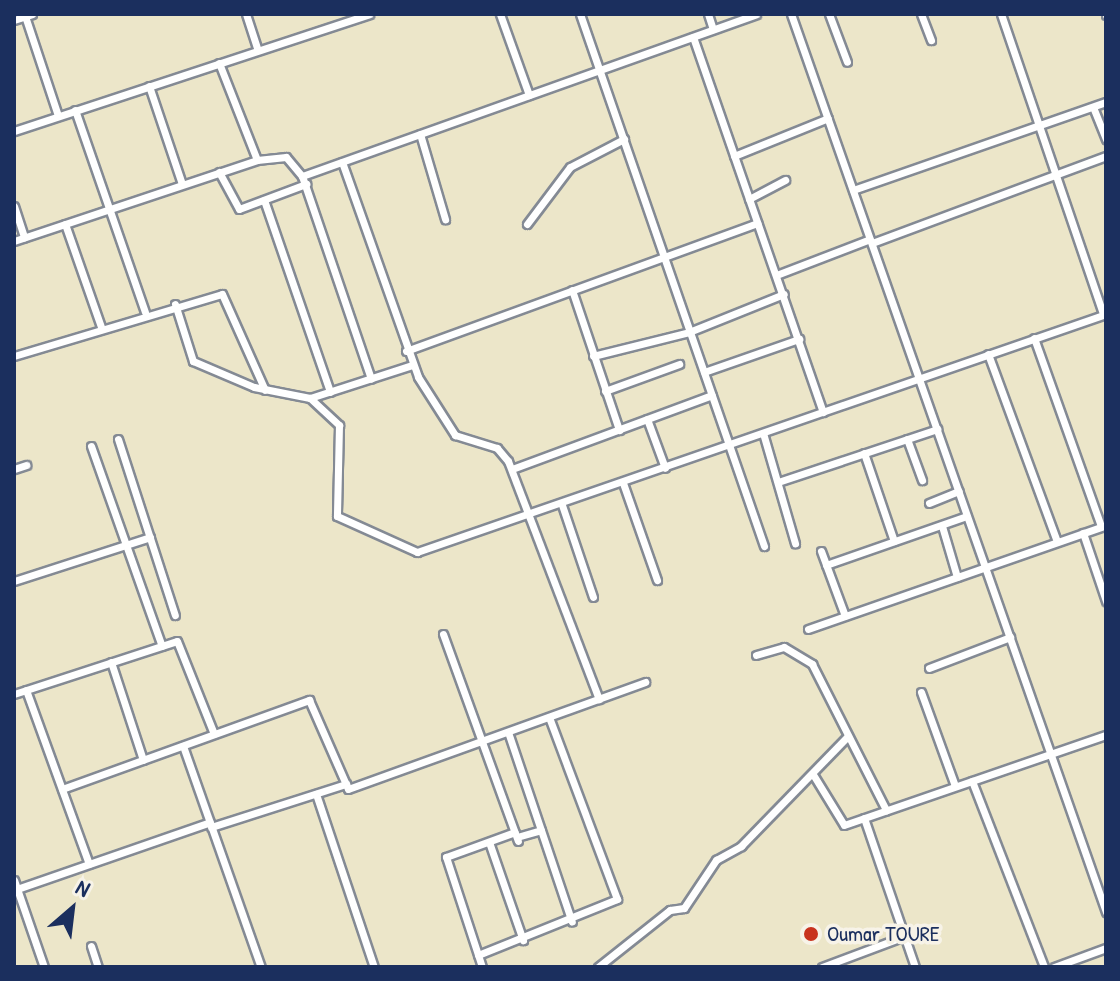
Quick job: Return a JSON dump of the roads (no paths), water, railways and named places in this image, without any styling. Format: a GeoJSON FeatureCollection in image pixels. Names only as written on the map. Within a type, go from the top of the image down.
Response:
{"type":"FeatureCollection","features":[{"type":"Feature","properties":{"kind":"street"},"geometry":{"type":"LineString","coordinates":[[246,14],[258,50]]}},
{"type":"Feature","properties":{"kind":"street"},"geometry":{"type":"LineString","coordinates":[[14,131],[369,14]]}},
{"type":"Feature","properties":{"kind":"street"},"geometry":{"type":"LineString","coordinates":[[500,14],[529,95]]}},
{"type":"Feature","properties":{"kind":"street"},"geometry":{"type":"LineString","coordinates":[[580,14],[764,546]]}},
{"type":"Feature","properties":{"kind":"street"},"geometry":{"type":"LineString","coordinates":[[708,14],[713,29]]}},
{"type":"Feature","properties":{"kind":"street"},"geometry":{"type":"LineString","coordinates":[[219,172],[234,207],[264,200],[342,162],[756,14]]}},
{"type":"Feature","properties":{"kind":"street"},"geometry":{"type":"LineString","coordinates":[[791,14],[1106,912]]}},
{"type":"Feature","properties":{"kind":"street"},"geometry":{"type":"LineString","coordinates":[[829,14],[847,62]]}},
{"type":"Feature","properties":{"kind":"street"},"geometry":{"type":"LineString","coordinates":[[921,14],[931,40]]}},
{"type":"Feature","properties":{"kind":"street"},"geometry":{"type":"LineString","coordinates":[[310,398],[339,425],[335,509],[349,526],[417,552],[534,515],[1105,314],[1059,173],[1001,14]]}},
{"type":"Feature","properties":{"kind":"street"},"geometry":{"type":"LineString","coordinates":[[14,20],[29,15],[58,116]]}},
{"type":"Feature","properties":{"kind":"street"},"geometry":{"type":"LineString","coordinates":[[693,37],[757,223],[779,274],[823,412]]}},
{"type":"Feature","properties":{"kind":"street"},"geometry":{"type":"LineString","coordinates":[[219,63],[257,160]]}},
{"type":"Feature","properties":{"kind":"street"},"geometry":{"type":"LineString","coordinates":[[149,86],[182,184]]}},
{"type":"Feature","properties":{"kind":"street"},"geometry":{"type":"LineString","coordinates":[[853,190],[1106,102]]}},
{"type":"Feature","properties":{"kind":"street"},"geometry":{"type":"LineString","coordinates":[[1093,107],[1106,140]]}},
{"type":"Feature","properties":{"kind":"street"},"geometry":{"type":"LineString","coordinates":[[75,110],[145,312]]}},
{"type":"Feature","properties":{"kind":"street"},"geometry":{"type":"LineString","coordinates":[[734,156],[828,118]]}},
{"type":"Feature","properties":{"kind":"street"},"geometry":{"type":"LineString","coordinates":[[420,134],[445,219]]}},
{"type":"Feature","properties":{"kind":"street"},"geometry":{"type":"LineString","coordinates":[[527,224],[570,167],[624,139]]}},
{"type":"Feature","properties":{"kind":"street"},"geometry":{"type":"LineString","coordinates":[[779,274],[1106,156]]}},
{"type":"Feature","properties":{"kind":"street"},"geometry":{"type":"LineString","coordinates":[[14,241],[257,160],[286,157],[304,180],[371,379]]}},
{"type":"Feature","properties":{"kind":"street"},"geometry":{"type":"LineString","coordinates":[[342,162],[373,235],[412,365],[455,435],[497,448],[512,469],[534,515],[599,699]]}},
{"type":"Feature","properties":{"kind":"street"},"geometry":{"type":"LineString","coordinates":[[749,199],[785,180]]}},
{"type":"Feature","properties":{"kind":"street"},"geometry":{"type":"LineString","coordinates":[[264,200],[330,392]]}},
{"type":"Feature","properties":{"kind":"street"},"geometry":{"type":"LineString","coordinates":[[14,206],[24,237]]}},
{"type":"Feature","properties":{"kind":"street"},"geometry":{"type":"LineString","coordinates":[[406,351],[757,223]]}},
{"type":"Feature","properties":{"kind":"street"},"geometry":{"type":"LineString","coordinates":[[65,224],[101,327]]}},
{"type":"Feature","properties":{"kind":"street"},"geometry":{"type":"LineString","coordinates":[[572,290],[619,430]]}},
{"type":"Feature","properties":{"kind":"street"},"geometry":{"type":"LineString","coordinates":[[593,356],[689,332],[784,294]]}},
{"type":"Feature","properties":{"kind":"street"},"geometry":{"type":"LineString","coordinates":[[14,356],[145,312],[175,304],[228,297],[265,390]]}},
{"type":"Feature","properties":{"kind":"street"},"geometry":{"type":"LineString","coordinates":[[175,304],[193,361],[265,390],[310,398],[412,365]]}},
{"type":"Feature","properties":{"kind":"street"},"geometry":{"type":"LineString","coordinates":[[808,629],[1104,525],[1034,338]]}},
{"type":"Feature","properties":{"kind":"street"},"geometry":{"type":"LineString","coordinates":[[704,372],[799,339]]}},
{"type":"Feature","properties":{"kind":"street"},"geometry":{"type":"LineString","coordinates":[[988,354],[1057,542]]}},
{"type":"Feature","properties":{"kind":"street"},"geometry":{"type":"LineString","coordinates":[[605,391],[679,364]]}},
{"type":"Feature","properties":{"kind":"street"},"geometry":{"type":"LineString","coordinates":[[512,469],[712,395]]}},
{"type":"Feature","properties":{"kind":"street"},"geometry":{"type":"LineString","coordinates":[[647,419],[665,468]]}},
{"type":"Feature","properties":{"kind":"street"},"geometry":{"type":"LineString","coordinates":[[778,482],[937,429]]}},
{"type":"Feature","properties":{"kind":"street"},"geometry":{"type":"LineString","coordinates":[[763,433],[795,543]]}},
{"type":"Feature","properties":{"kind":"street"},"geometry":{"type":"LineString","coordinates":[[118,439],[175,615]]}},
{"type":"Feature","properties":{"kind":"street"},"geometry":{"type":"LineString","coordinates":[[907,439],[922,480]]}},
{"type":"Feature","properties":{"kind":"street"},"geometry":{"type":"LineString","coordinates":[[91,446],[162,646]]}},
{"type":"Feature","properties":{"kind":"street"},"geometry":{"type":"LineString","coordinates":[[864,453],[894,541]]}},
{"type":"Feature","properties":{"kind":"street"},"geometry":{"type":"LineString","coordinates":[[14,469],[26,465]]}},
{"type":"Feature","properties":{"kind":"street"},"geometry":{"type":"LineString","coordinates":[[623,483],[657,580]]}},
{"type":"Feature","properties":{"kind":"street"},"geometry":{"type":"LineString","coordinates":[[929,503],[959,491]]}},
{"type":"Feature","properties":{"kind":"street"},"geometry":{"type":"LineString","coordinates":[[562,505],[593,597]]}},
{"type":"Feature","properties":{"kind":"street"},"geometry":{"type":"LineString","coordinates":[[826,565],[967,516]]}},
{"type":"Feature","properties":{"kind":"street"},"geometry":{"type":"LineString","coordinates":[[942,526],[957,577]]}},
{"type":"Feature","properties":{"kind":"street"},"geometry":{"type":"LineString","coordinates":[[1083,533],[1106,601]]}},
{"type":"Feature","properties":{"kind":"street"},"geometry":{"type":"LineString","coordinates":[[14,581],[150,537]]}},
{"type":"Feature","properties":{"kind":"street"},"geometry":{"type":"LineString","coordinates":[[821,551],[845,616]]}},
{"type":"Feature","properties":{"kind":"street"},"geometry":{"type":"LineString","coordinates":[[443,634],[517,837]]}},
{"type":"Feature","properties":{"kind":"street"},"geometry":{"type":"LineString","coordinates":[[929,668],[1010,637]]}},
{"type":"Feature","properties":{"kind":"street"},"geometry":{"type":"LineString","coordinates":[[14,694],[162,646],[185,646],[214,734]]}},
{"type":"Feature","properties":{"kind":"street"},"geometry":{"type":"LineString","coordinates":[[756,655],[784,647],[812,664],[886,810]]}},
{"type":"Feature","properties":{"kind":"street"},"geometry":{"type":"LineString","coordinates":[[111,662],[143,760]]}},
{"type":"Feature","properties":{"kind":"street"},"geometry":{"type":"LineString","coordinates":[[44,967],[15,885],[482,741],[645,682]]}},
{"type":"Feature","properties":{"kind":"street"},"geometry":{"type":"LineString","coordinates":[[26,690],[89,864]]}},
{"type":"Feature","properties":{"kind":"street"},"geometry":{"type":"LineString","coordinates":[[921,692],[955,786]]}},
{"type":"Feature","properties":{"kind":"street"},"geometry":{"type":"LineString","coordinates":[[62,789],[309,700],[346,784]]}},
{"type":"Feature","properties":{"kind":"street"},"geometry":{"type":"LineString","coordinates":[[478,955],[572,922],[617,899],[549,717]]}},
{"type":"Feature","properties":{"kind":"street"},"geometry":{"type":"LineString","coordinates":[[508,732],[572,922]]}},
{"type":"Feature","properties":{"kind":"street"},"geometry":{"type":"LineString","coordinates":[[814,776],[844,825],[1106,735]]}},
{"type":"Feature","properties":{"kind":"street"},"geometry":{"type":"LineString","coordinates":[[598,967],[657,918],[684,908],[716,860],[814,776],[848,736]]}},
{"type":"Feature","properties":{"kind":"street"},"geometry":{"type":"LineString","coordinates":[[183,746],[261,967]]}},
{"type":"Feature","properties":{"kind":"street"},"geometry":{"type":"LineString","coordinates":[[972,781],[1044,967]]}},
{"type":"Feature","properties":{"kind":"street"},"geometry":{"type":"LineString","coordinates":[[316,794],[374,967]]}},
{"type":"Feature","properties":{"kind":"street"},"geometry":{"type":"LineString","coordinates":[[864,818],[915,967]]}},
{"type":"Feature","properties":{"kind":"street"},"geometry":{"type":"LineString","coordinates":[[482,967],[446,857],[489,842],[541,830]]}},
{"type":"Feature","properties":{"kind":"street"},"geometry":{"type":"LineString","coordinates":[[489,842],[523,940]]}},
{"type":"Feature","properties":{"kind":"street"},"geometry":{"type":"LineString","coordinates":[[822,967],[905,936]]}},
{"type":"Feature","properties":{"kind":"street"},"geometry":{"type":"LineString","coordinates":[[91,946],[98,967]]}},
{"type":"Feature","properties":{"kind":"street"},"geometry":{"type":"LineString","coordinates":[[1054,967],[1106,948]]}},
{"type":"Feature","properties":{"kind":"place","name":"Oumar TOURE"},"geometry":{"type":"Point","coordinates":[811,934]}}]}
